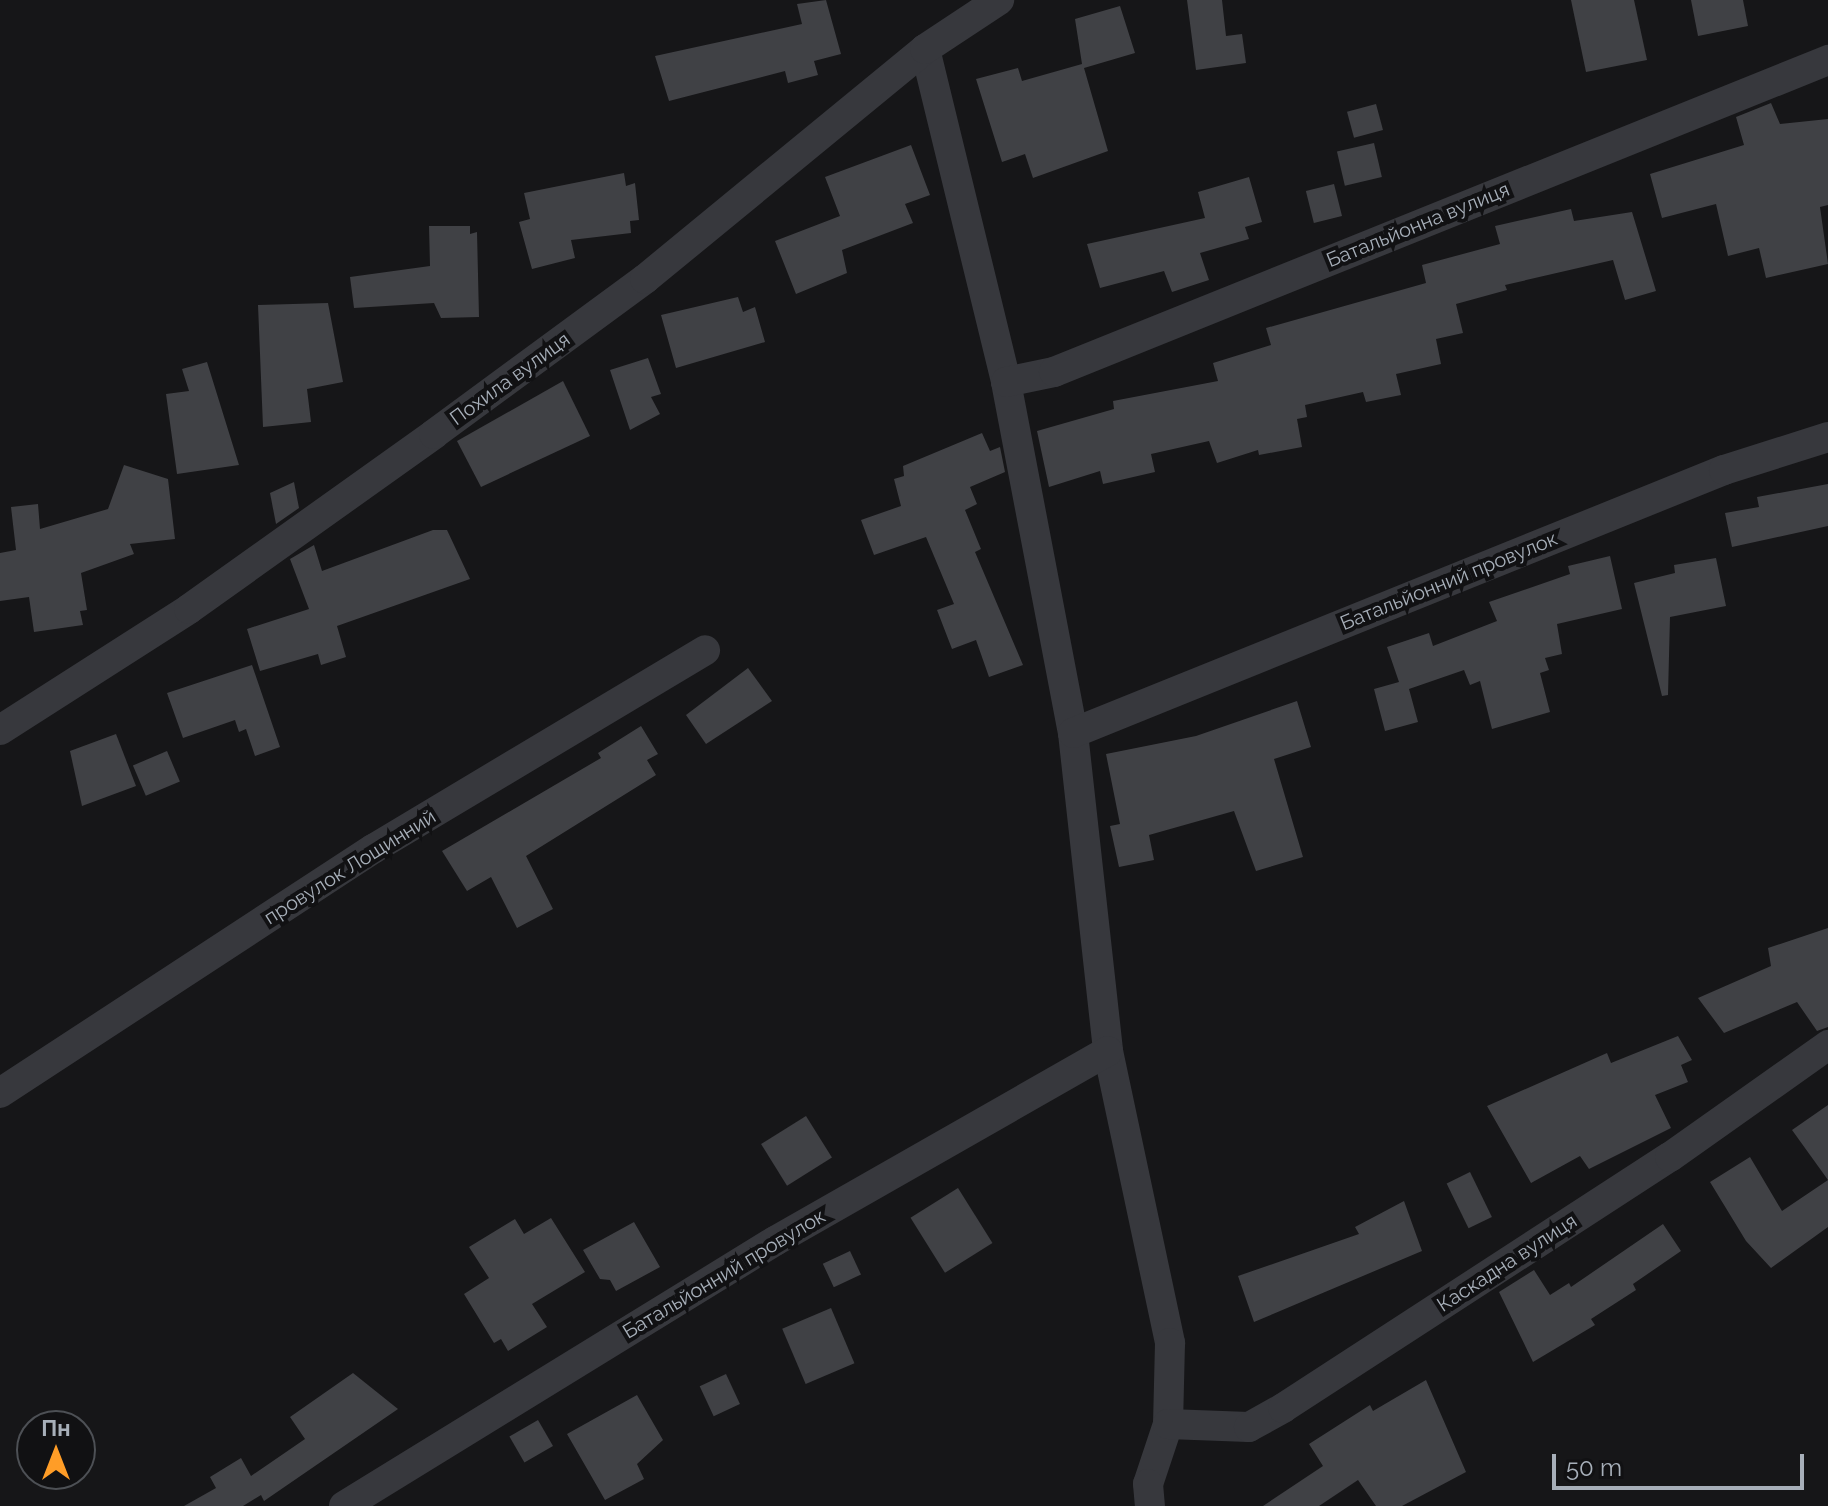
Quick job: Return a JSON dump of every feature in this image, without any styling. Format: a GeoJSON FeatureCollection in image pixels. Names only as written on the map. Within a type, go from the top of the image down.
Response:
{"type":"FeatureCollection","features":[{"type":"Feature","properties":{"kind":"street","name":"Похила вулиця"},"geometry":{"type":"LineString","coordinates":[[0,730],[189,609],[645,279],[925,49],[999,0]]}},
{"type":"Feature","properties":{"kind":"street"},"geometry":{"type":"LineString","coordinates":[[925,49],[1006,382],[1073,733],[1108,1051],[1170,1343],[1168,1424],[1148,1484],[1150,1506]]}},
{"type":"Feature","properties":{"kind":"street","name":"Батальйонна вулиця"},"geometry":{"type":"LineString","coordinates":[[1006,382],[1054,372],[1828,60]]}},
{"type":"Feature","properties":{"kind":"street","name":"Батальйонний провулок"},"geometry":{"type":"LineString","coordinates":[[1073,733],[1724,470],[1828,437]]}},
{"type":"Feature","properties":{"kind":"street","name":"провулок Лощинний"},"geometry":{"type":"LineString","coordinates":[[0,1093],[373,849],[705,650]]}},
{"type":"Feature","properties":{"kind":"street","name":"Каскадна вулиця"},"geometry":{"type":"LineString","coordinates":[[1168,1424],[1216,1429],[1260,1421],[1670,1157],[1828,1045]]}},
{"type":"Feature","properties":{"kind":"street","name":"Батальйонний провулок"},"geometry":{"type":"LineString","coordinates":[[344,1506],[775,1241],[1108,1051]]}},
{"type":"Feature","properties":{"kind":"building"},"geometry":{"type":"Polygon","coordinates":[[[826,0],[841,54],[814,61],[818,75],[788,83],[785,71],[669,101],[655,56],[802,24],[797,4],[826,0]]]}},
{"type":"Feature","properties":{"kind":"building"},"geometry":{"type":"Polygon","coordinates":[[[1187,0],[1222,0],[1226,36],[1242,34],[1246,63],[1196,70],[1187,0]]]}},
{"type":"Feature","properties":{"kind":"building"},"geometry":{"type":"Polygon","coordinates":[[[1571,0],[1634,0],[1647,60],[1586,72],[1571,0]]]}},
{"type":"Feature","properties":{"kind":"building"},"geometry":{"type":"Polygon","coordinates":[[[1691,0],[1743,0],[1748,26],[1698,36],[1691,0]]]}},
{"type":"Feature","properties":{"kind":"building"},"geometry":{"type":"Polygon","coordinates":[[[1120,6],[1135,53],[1084,68],[1108,151],[1033,178],[1025,154],[1002,162],[976,79],[1018,68],[1022,81],[1082,64],[1075,19],[1120,6]]]}},
{"type":"Feature","properties":{"kind":"building"},"geometry":{"type":"Polygon","coordinates":[[[1771,103],[1780,124],[1828,119],[1828,205],[1820,207],[1828,264],[1766,278],[1759,248],[1728,256],[1716,204],[1662,218],[1650,174],[1744,145],[1736,117],[1771,103]]]}},
{"type":"Feature","properties":{"kind":"building"},"geometry":{"type":"Polygon","coordinates":[[[1376,104],[1383,130],[1354,138],[1347,112],[1376,104]]]}},
{"type":"Feature","properties":{"kind":"building"},"geometry":{"type":"Polygon","coordinates":[[[1374,143],[1382,177],[1345,186],[1337,152],[1374,143]]]}},
{"type":"Feature","properties":{"kind":"building"},"geometry":{"type":"Polygon","coordinates":[[[911,145],[930,195],[905,204],[913,223],[842,250],[847,273],[796,294],[775,241],[840,216],[825,177],[911,145]]]}},
{"type":"Feature","properties":{"kind":"building"},"geometry":{"type":"Polygon","coordinates":[[[624,173],[626,186],[635,183],[639,220],[630,221],[631,233],[571,240],[575,258],[532,269],[519,222],[530,219],[524,193],[624,173]]]}},
{"type":"Feature","properties":{"kind":"building"},"geometry":{"type":"Polygon","coordinates":[[[1249,177],[1262,222],[1245,227],[1249,239],[1200,253],[1209,280],[1172,292],[1164,271],[1100,288],[1087,244],[1205,218],[1198,192],[1249,177]]]}},
{"type":"Feature","properties":{"kind":"building"},"geometry":{"type":"Polygon","coordinates":[[[1334,184],[1342,216],[1314,223],[1306,191],[1334,184]]]}},
{"type":"Feature","properties":{"kind":"building"},"geometry":{"type":"Polygon","coordinates":[[[1571,209],[1574,221],[1632,212],[1656,291],[1625,300],[1613,260],[1505,285],[1507,290],[1456,304],[1463,333],[1436,339],[1441,364],[1396,374],[1401,395],[1366,402],[1363,392],[1305,405],[1307,417],[1297,419],[1302,447],[1259,455],[1258,450],[1217,463],[1209,441],[1151,454],[1155,472],[1103,484],[1100,471],[1049,487],[1037,431],[1114,409],[1113,401],[1218,381],[1213,363],[1271,345],[1266,328],[1426,283],[1422,265],[1500,244],[1495,226],[1571,209]]]}},
{"type":"Feature","properties":{"kind":"building"},"geometry":{"type":"Polygon","coordinates":[[[429,226],[470,226],[470,234],[477,232],[479,317],[441,318],[434,303],[354,308],[350,277],[430,266],[429,226]]]}},
{"type":"Feature","properties":{"kind":"building"},"geometry":{"type":"Polygon","coordinates":[[[738,297],[743,312],[755,307],[765,342],[676,368],[661,315],[738,297]]]}},
{"type":"Feature","properties":{"kind":"building"},"geometry":{"type":"Polygon","coordinates":[[[328,303],[343,382],[307,389],[311,422],[263,427],[258,305],[328,303]]]}},
{"type":"Feature","properties":{"kind":"building"},"geometry":{"type":"Polygon","coordinates":[[[648,358],[661,394],[651,397],[660,414],[630,430],[610,370],[648,358]]]}},
{"type":"Feature","properties":{"kind":"building"},"geometry":{"type":"Polygon","coordinates":[[[207,362],[239,465],[177,474],[166,394],[189,391],[182,369],[207,362]]]}},
{"type":"Feature","properties":{"kind":"building"},"geometry":{"type":"Polygon","coordinates":[[[563,381],[590,436],[481,487],[457,441],[563,381]]]}},
{"type":"Feature","properties":{"kind":"building"},"geometry":{"type":"Polygon","coordinates":[[[982,433],[990,451],[1000,447],[1005,472],[970,487],[977,504],[965,510],[981,549],[975,552],[1023,665],[989,677],[976,640],[952,649],[937,610],[954,604],[926,537],[874,555],[861,520],[901,506],[894,479],[904,476],[903,466],[982,433]]]}},
{"type":"Feature","properties":{"kind":"building"},"geometry":{"type":"Polygon","coordinates":[[[124,465],[168,479],[175,539],[130,544],[134,554],[81,573],[87,610],[80,611],[83,625],[34,632],[29,597],[0,601],[0,553],[16,550],[11,507],[38,504],[40,529],[108,509],[124,465]]]}},
{"type":"Feature","properties":{"kind":"building"},"geometry":{"type":"Polygon","coordinates":[[[294,482],[299,508],[276,524],[270,493],[294,482]]]}},
{"type":"Feature","properties":{"kind":"building"},"geometry":{"type":"Polygon","coordinates":[[[1828,484],[1828,526],[1732,547],[1725,513],[1759,507],[1757,497],[1828,484]]]}},
{"type":"Feature","properties":{"kind":"building"},"geometry":{"type":"Polygon","coordinates":[[[433,530],[447,530],[470,579],[337,626],[346,657],[321,665],[318,654],[260,671],[247,629],[309,609],[290,559],[314,545],[322,571],[433,530]]]}},
{"type":"Feature","properties":{"kind":"building"},"geometry":{"type":"Polygon","coordinates":[[[1610,556],[1622,609],[1557,624],[1562,654],[1545,658],[1549,670],[1540,673],[1550,712],[1492,729],[1480,681],[1470,685],[1464,670],[1409,689],[1418,722],[1385,731],[1374,689],[1399,682],[1387,647],[1429,633],[1433,646],[1497,621],[1489,602],[1570,574],[1568,566],[1610,556]]]}},
{"type":"Feature","properties":{"kind":"building"},"geometry":{"type":"Polygon","coordinates":[[[1716,558],[1726,606],[1670,617],[1668,695],[1662,696],[1634,583],[1675,573],[1674,565],[1716,558]]]}},
{"type":"Feature","properties":{"kind":"building"},"geometry":{"type":"Polygon","coordinates":[[[252,665],[280,747],[255,756],[246,729],[239,732],[235,720],[183,738],[167,693],[252,665]]]}},
{"type":"Feature","properties":{"kind":"building"},"geometry":{"type":"Polygon","coordinates":[[[748,668],[772,701],[706,744],[686,715],[748,668]]]}},
{"type":"Feature","properties":{"kind":"building"},"geometry":{"type":"Polygon","coordinates":[[[1297,701],[1311,747],[1274,759],[1303,857],[1256,871],[1234,811],[1149,835],[1154,860],[1119,867],[1110,826],[1120,824],[1106,754],[1196,736],[1297,701]]]}},
{"type":"Feature","properties":{"kind":"building"},"geometry":{"type":"Polygon","coordinates":[[[641,726],[658,754],[647,760],[656,775],[526,856],[553,909],[517,928],[491,877],[467,891],[442,851],[601,758],[598,753],[641,726]]]}},
{"type":"Feature","properties":{"kind":"building"},"geometry":{"type":"Polygon","coordinates":[[[116,734],[136,786],[82,806],[70,751],[116,734]]]}},
{"type":"Feature","properties":{"kind":"building"},"geometry":{"type":"Polygon","coordinates":[[[167,751],[180,781],[146,796],[133,765],[167,751]]]}},
{"type":"Feature","properties":{"kind":"building"},"geometry":{"type":"Polygon","coordinates":[[[1828,928],[1828,1027],[1817,1031],[1797,1002],[1724,1033],[1698,998],[1771,966],[1768,948],[1828,928]]]}},
{"type":"Feature","properties":{"kind":"building"},"geometry":{"type":"Polygon","coordinates":[[[1678,1036],[1692,1060],[1681,1065],[1688,1082],[1655,1095],[1671,1128],[1589,1169],[1580,1156],[1531,1183],[1487,1106],[1607,1053],[1611,1063],[1678,1036]]]}},
{"type":"Feature","properties":{"kind":"building"},"geometry":{"type":"Polygon","coordinates":[[[1828,1105],[1828,1180],[1792,1130],[1828,1105]]]}},
{"type":"Feature","properties":{"kind":"building"},"geometry":{"type":"Polygon","coordinates":[[[806,1116],[832,1158],[787,1186],[761,1144],[806,1116]]]}},
{"type":"Feature","properties":{"kind":"building"},"geometry":{"type":"Polygon","coordinates":[[[1750,1157],[1782,1211],[1828,1180],[1828,1227],[1771,1268],[1746,1241],[1710,1182],[1750,1157]]]}},
{"type":"Feature","properties":{"kind":"building"},"geometry":{"type":"Polygon","coordinates":[[[1470,1172],[1492,1217],[1469,1228],[1447,1183],[1470,1172]]]}},
{"type":"Feature","properties":{"kind":"building"},"geometry":{"type":"Polygon","coordinates":[[[958,1188],[992,1243],[945,1273],[911,1218],[958,1188]]]}},
{"type":"Feature","properties":{"kind":"building"},"geometry":{"type":"Polygon","coordinates":[[[1404,1201],[1422,1251],[1254,1322],[1238,1276],[1359,1234],[1355,1227],[1404,1201]]]}},
{"type":"Feature","properties":{"kind":"building"},"geometry":{"type":"Polygon","coordinates":[[[551,1218],[585,1272],[532,1304],[547,1327],[508,1351],[501,1339],[494,1343],[464,1294],[489,1278],[469,1247],[515,1219],[524,1234],[551,1218]]]}},
{"type":"Feature","properties":{"kind":"building"},"geometry":{"type":"Polygon","coordinates":[[[634,1222],[660,1267],[616,1291],[610,1280],[600,1279],[583,1250],[634,1222]]]}},
{"type":"Feature","properties":{"kind":"building"},"geometry":{"type":"Polygon","coordinates":[[[1663,1224],[1681,1251],[1633,1284],[1636,1290],[1591,1319],[1595,1325],[1533,1362],[1499,1292],[1534,1270],[1550,1295],[1569,1283],[1571,1287],[1663,1224]]]}},
{"type":"Feature","properties":{"kind":"building"},"geometry":{"type":"Polygon","coordinates":[[[850,1251],[861,1275],[834,1287],[823,1264],[850,1251]]]}},
{"type":"Feature","properties":{"kind":"building"},"geometry":{"type":"Polygon","coordinates":[[[831,1308],[854,1363],[806,1384],[782,1329],[831,1308]]]}},
{"type":"Feature","properties":{"kind":"building"},"geometry":{"type":"Polygon","coordinates":[[[353,1373],[398,1409],[264,1501],[261,1495],[243,1506],[184,1506],[216,1488],[210,1477],[241,1458],[251,1476],[305,1439],[290,1417],[353,1373]]]}},
{"type":"Feature","properties":{"kind":"building"},"geometry":{"type":"Polygon","coordinates":[[[726,1374],[740,1404],[714,1416],[700,1386],[726,1374]]]}},
{"type":"Feature","properties":{"kind":"building"},"geometry":{"type":"Polygon","coordinates":[[[1426,1380],[1466,1472],[1402,1506],[1376,1506],[1358,1480],[1319,1506],[1263,1506],[1323,1466],[1309,1444],[1370,1405],[1373,1411],[1426,1380]]]}},
{"type":"Feature","properties":{"kind":"building"},"geometry":{"type":"Polygon","coordinates":[[[637,1395],[663,1440],[637,1464],[644,1479],[605,1500],[567,1434],[637,1395]]]}},
{"type":"Feature","properties":{"kind":"building"},"geometry":{"type":"Polygon","coordinates":[[[538,1420],[553,1446],[524,1462],[509,1436],[538,1420]]]}}]}
